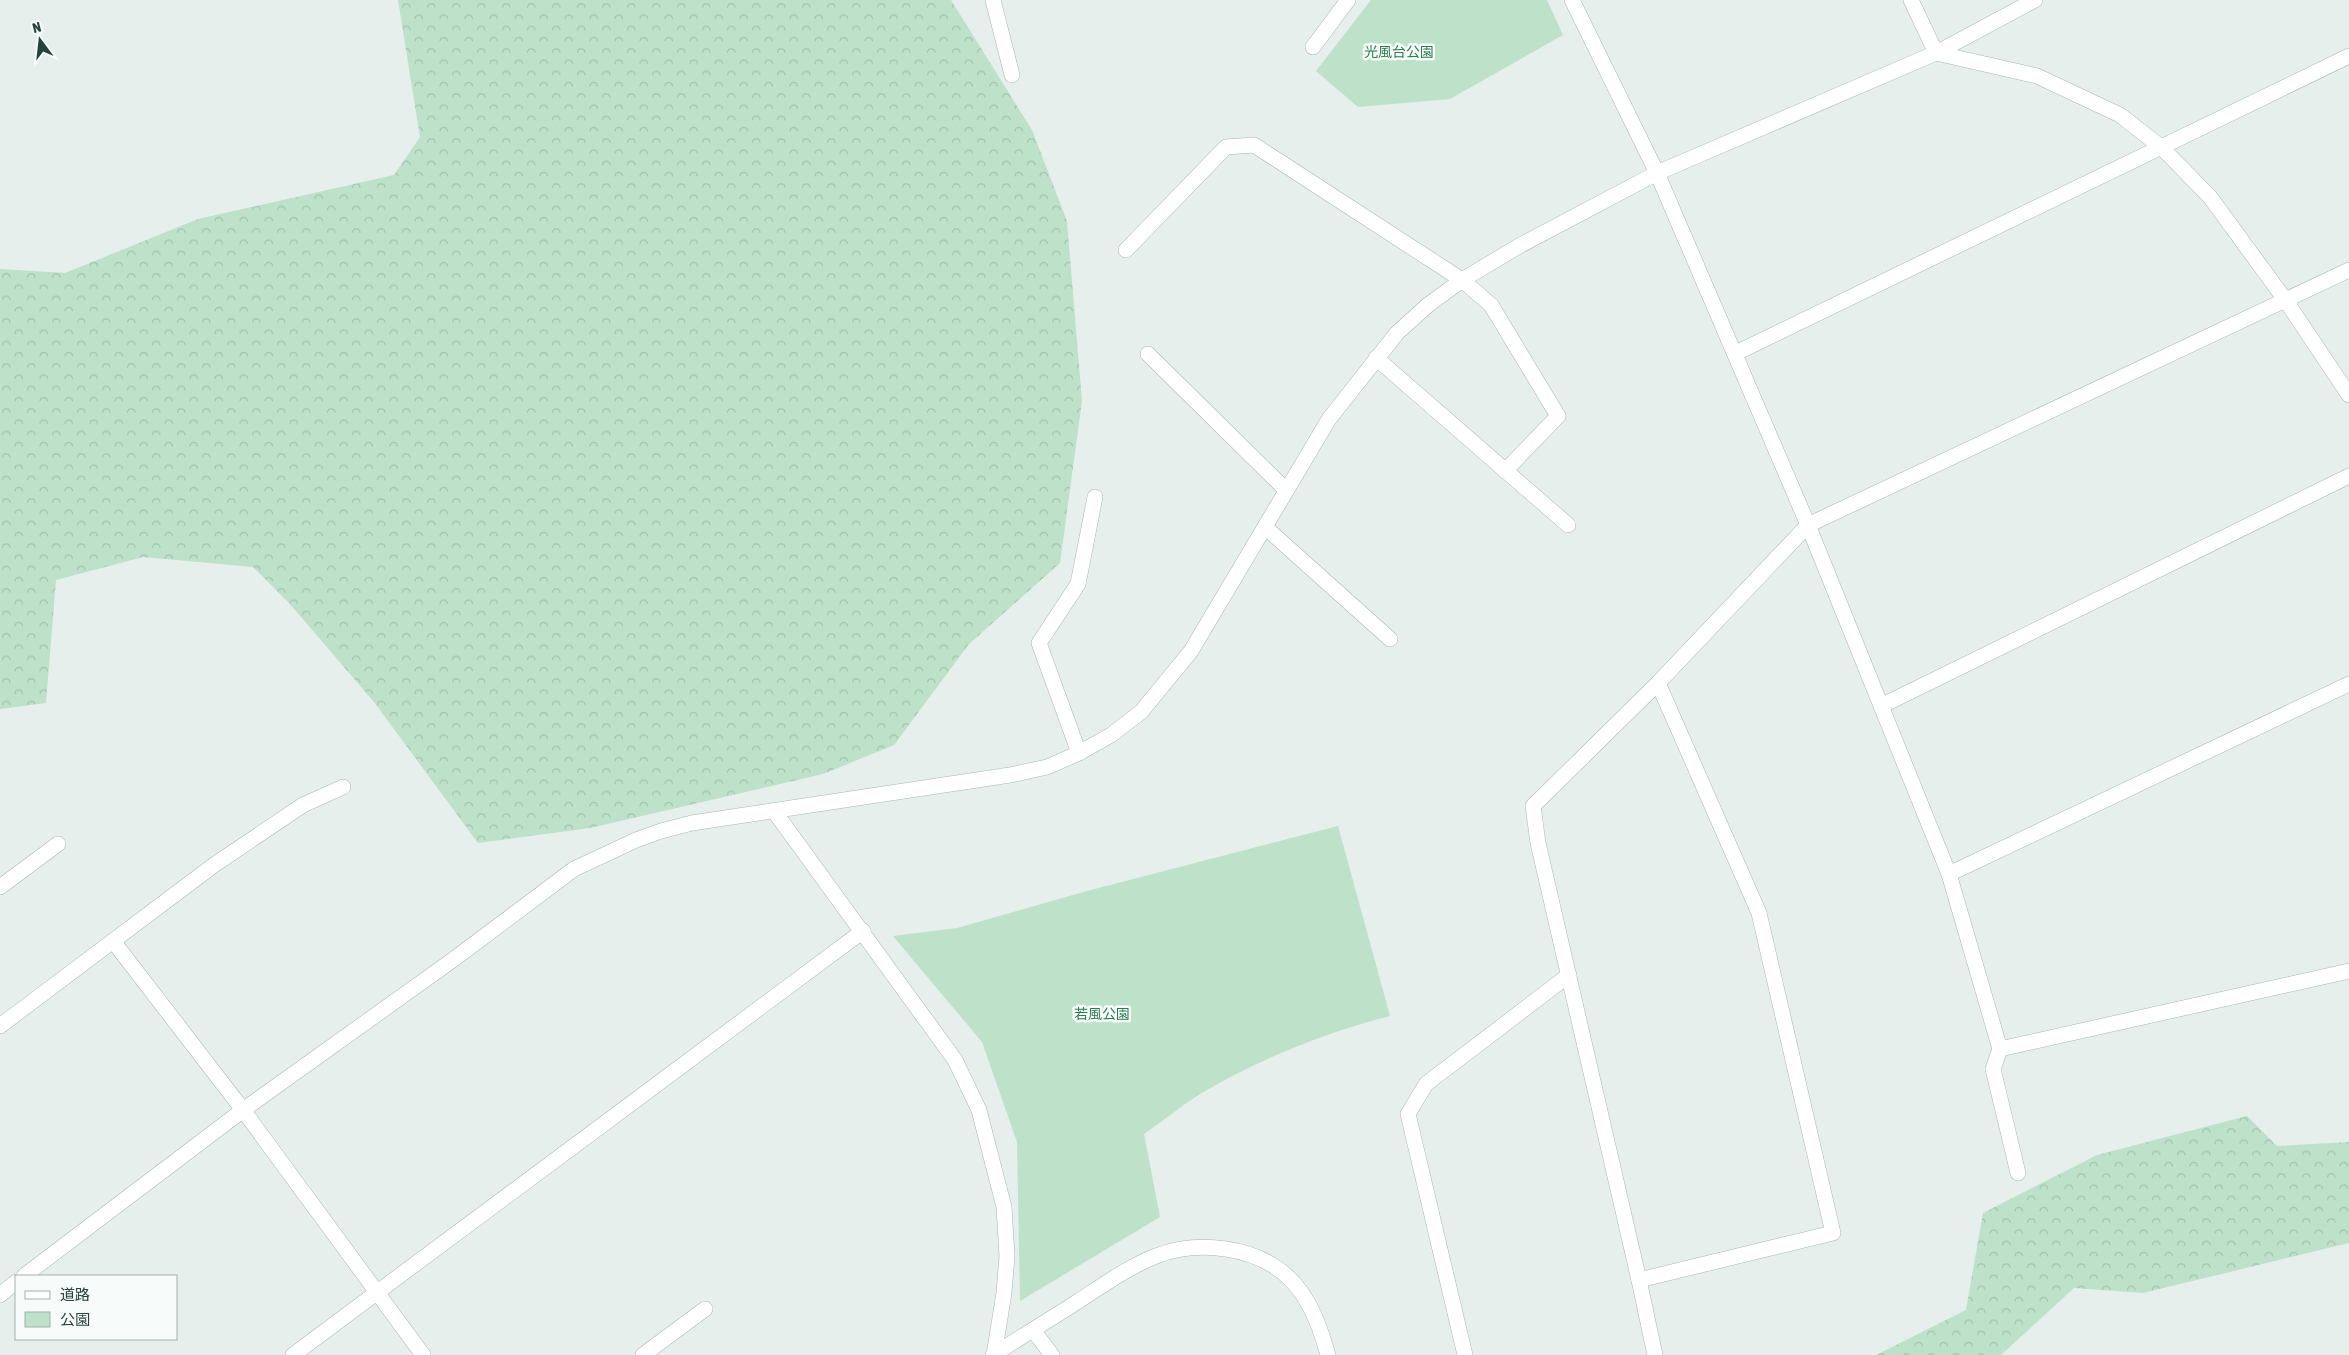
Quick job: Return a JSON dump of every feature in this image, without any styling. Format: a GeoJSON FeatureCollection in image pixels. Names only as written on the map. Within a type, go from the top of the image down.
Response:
{"type":"FeatureCollection","features":[{"type":"Feature","properties":{"kind":"street"},"geometry":{"type":"LineString","coordinates":[[993,0],[1012,75]]}},
{"type":"Feature","properties":{"kind":"street"},"geometry":{"type":"LineString","coordinates":[[1313,48],[1348,0]]}},
{"type":"Feature","properties":{"kind":"street"},"geometry":{"type":"LineString","coordinates":[[1572,0],[1657,173],[1736,353],[1808,525],[1949,874],[2000,1049],[1993,1070],[2018,1173]]}},
{"type":"Feature","properties":{"kind":"street"},"geometry":{"type":"LineString","coordinates":[[1911,0],[1936,53]]}},
{"type":"Feature","properties":{"kind":"street"},"geometry":{"type":"LineString","coordinates":[[25,1275],[243,1110],[454,959],[574,869],[661,831],[692,823],[1010,776],[1047,767],[1111,736],[1141,712],[1166,684],[1191,651],[1328,419],[1397,333],[1462,280],[1519,246],[1657,173],[1936,53],[2035,0]]}},
{"type":"Feature","properties":{"kind":"street"},"geometry":{"type":"LineString","coordinates":[[1936,53],[2037,76],[2120,115],[2161,147],[2210,197],[2286,301],[2349,395]]}},
{"type":"Feature","properties":{"kind":"street"},"geometry":{"type":"LineString","coordinates":[[1736,353],[2349,56]]}},
{"type":"Feature","properties":{"kind":"street"},"geometry":{"type":"LineString","coordinates":[[1126,250],[1226,147],[1254,145],[1462,280],[1491,305],[1558,416],[1505,471]]}},
{"type":"Feature","properties":{"kind":"street"},"geometry":{"type":"LineString","coordinates":[[1655,1355],[1538,844],[1533,806],[1658,683],[1808,525],[2349,270]]}},
{"type":"Feature","properties":{"kind":"street"},"geometry":{"type":"LineString","coordinates":[[1148,354],[1286,490]]}},
{"type":"Feature","properties":{"kind":"street"},"geometry":{"type":"LineString","coordinates":[[1376,358],[1568,525]]}},
{"type":"Feature","properties":{"kind":"street"},"geometry":{"type":"LineString","coordinates":[[1881,706],[2349,476]]}},
{"type":"Feature","properties":{"kind":"street"},"geometry":{"type":"LineString","coordinates":[[1079,753],[1039,643],[1078,584],[1095,497]]}},
{"type":"Feature","properties":{"kind":"street"},"geometry":{"type":"LineString","coordinates":[[1264,527],[1390,639]]}},
{"type":"Feature","properties":{"kind":"street"},"geometry":{"type":"LineString","coordinates":[[1639,1280],[1833,1233],[1759,913],[1658,683]]}},
{"type":"Feature","properties":{"kind":"street"},"geometry":{"type":"LineString","coordinates":[[1949,874],[2349,684]]}},
{"type":"Feature","properties":{"kind":"street"},"geometry":{"type":"LineString","coordinates":[[0,1026],[214,865],[295,811],[343,788]]}},
{"type":"Feature","properties":{"kind":"street"},"geometry":{"type":"LineString","coordinates":[[774,811],[955,1060],[979,1110],[1004,1207],[1007,1256],[1004,1293],[994,1355]]}},
{"type":"Feature","properties":{"kind":"street"},"geometry":{"type":"LineString","coordinates":[[2,880],[58,844]]}},
{"type":"Feature","properties":{"kind":"street"},"geometry":{"type":"LineString","coordinates":[[293,1355],[863,931]]}},
{"type":"Feature","properties":{"kind":"street"},"geometry":{"type":"LineString","coordinates":[[114,941],[243,1110],[423,1355]]}},
{"type":"Feature","properties":{"kind":"street"},"geometry":{"type":"LineString","coordinates":[[2000,1049],[2349,971]]}},
{"type":"Feature","properties":{"kind":"street"},"geometry":{"type":"LineString","coordinates":[[1465,1355],[1408,1114],[1426,1084],[1569,975]]}},
{"type":"Feature","properties":{"kind":"street"},"geometry":{"type":"LineString","coordinates":[[994,1355],[1117,1276],[1157,1256],[1185,1250],[1215,1248],[1242,1252],[1268,1262],[1289,1278],[1305,1298],[1320,1324],[1328,1355]]}},
{"type":"Feature","properties":{"kind":"street"},"geometry":{"type":"LineString","coordinates":[[0,1295],[15,1283]]}},
{"type":"Feature","properties":{"kind":"street"},"geometry":{"type":"LineString","coordinates":[[643,1355],[705,1309]]}},
{"type":"Feature","properties":{"kind":"street"},"geometry":{"type":"LineString","coordinates":[[1033,1330],[1052,1355]]}},
{"type":"Feature","properties":{"kind":"green space"},"geometry":{"type":"Polygon","coordinates":[[[398,0],[951,0],[1032,130],[1067,221],[1082,401],[1060,563],[969,644],[894,745],[823,774],[590,828],[478,843],[374,702],[289,603],[253,567],[143,557],[56,580],[46,703],[0,709],[0,269],[65,273],[198,219],[394,175],[420,137],[398,0]]]}},
{"type":"Feature","properties":{"kind":"green space","name":"光風台公園"},"geometry":{"type":"Polygon","coordinates":[[[1371,0],[1547,0],[1563,35],[1450,99],[1358,107],[1316,71],[1371,0]]]}},
{"type":"Feature","properties":{"kind":"green space","name":"若風公園"},"geometry":{"type":"Polygon","coordinates":[[[1338,826],[1390,1016],[1316,1039],[1245,1069],[1186,1103],[1144,1134],[1160,1217],[1020,1301],[1017,1142],[982,1042],[893,936],[957,928],[1087,891],[1338,826]]]}},
{"type":"Feature","properties":{"kind":"green space"},"geometry":{"type":"Polygon","coordinates":[[[2247,1116],[2277,1146],[2349,1142],[2349,1243],[2143,1293],[2074,1288],[2001,1355],[1876,1355],[1966,1310],[1983,1213],[2097,1155],[2247,1116]]]}}]}
